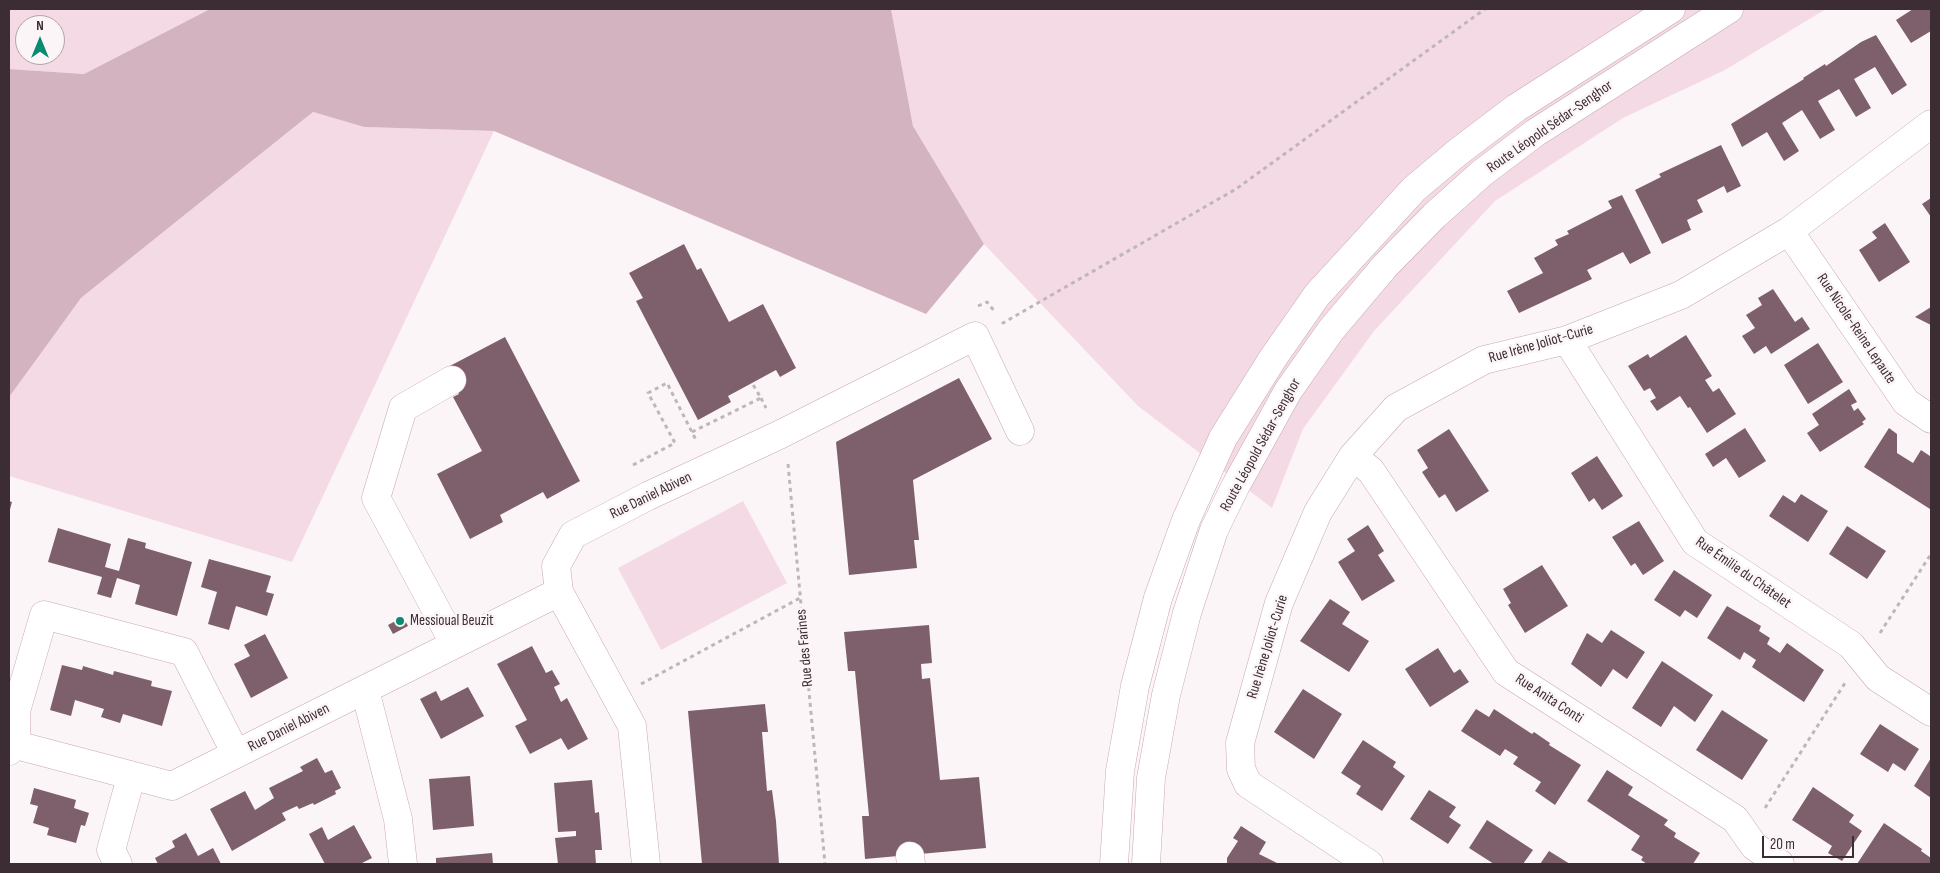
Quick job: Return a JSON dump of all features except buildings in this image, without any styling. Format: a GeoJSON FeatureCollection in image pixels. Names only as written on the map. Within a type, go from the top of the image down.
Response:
{"type":"FeatureCollection","features":[{"type":"Feature","properties":{"kind":"street"},"geometry":{"type":"LineString","coordinates":[[1114,864],[1120,771],[1135,686],[1158,598],[1186,520],[1223,438],[1273,358],[1317,295],[1414,189],[1516,108],[1671,9]]}},
{"type":"Feature","properties":{"kind":"street","name":"Route Léopold Sédar-Senghor"},"geometry":{"type":"LineString","coordinates":[[1146,864],[1151,778],[1166,695],[1187,612],[1214,530],[1239,479],[1288,391],[1331,330],[1385,266],[1434,216],[1482,174],[1535,133],[1729,9]]}},
{"type":"Feature","properties":{"kind":"street","name":"Rue Irène Joliot-Curie"},"geometry":{"type":"LineString","coordinates":[[1369,864],[1248,784],[1241,769],[1240,743],[1279,603],[1318,512],[1353,456],[1396,408],[1484,360],[1567,340],[1681,295],[1789,230],[1931,124]]}},
{"type":"Feature","properties":{"kind":"street","name":"Rue Nicole-Reine Lepaute"},"geometry":{"type":"LineString","coordinates":[[1789,230],[1906,402],[1931,419]]}},
{"type":"Feature","properties":{"kind":"street","name":"Rue Daniel Abiven"},"geometry":{"type":"LineString","coordinates":[[646,864],[632,726],[559,592],[556,566],[573,536],[710,466],[785,432],[975,336],[1020,431]]}},
{"type":"Feature","properties":{"kind":"street","name":"Rue Émilie du Châtelet"},"geometry":{"type":"LineString","coordinates":[[1567,340],[1694,542],[1851,645],[1878,678],[1931,712]]}},
{"type":"Feature","properties":{"kind":"street"},"geometry":{"type":"LineString","coordinates":[[452,380],[403,408],[376,498],[454,643]]}},
{"type":"Feature","properties":{"kind":"street","name":"Rue Anita Conti"},"geometry":{"type":"LineString","coordinates":[[1353,456],[1372,471],[1506,672],[1735,819],[1754,846],[1780,864]]}},
{"type":"Feature","properties":{"kind":"street","name":"Rue Daniel Abiven"},"geometry":{"type":"LineString","coordinates":[[12,748],[172,786],[559,592]]}},
{"type":"Feature","properties":{"kind":"street"},"geometry":{"type":"LineString","coordinates":[[12,748],[16,711],[44,615],[184,652],[236,754]]}},
{"type":"Feature","properties":{"kind":"street"},"geometry":{"type":"LineString","coordinates":[[365,690],[398,819],[403,864]]}},
{"type":"Feature","properties":{"kind":"street"},"geometry":{"type":"LineString","coordinates":[[118,864],[111,850],[130,777]]}},
{"type":"Feature","properties":{"kind":"path"},"geometry":{"type":"LineString","coordinates":[[1003,323],[1236,189],[1485,9]]}},
{"type":"Feature","properties":{"kind":"path"},"geometry":{"type":"LineString","coordinates":[[633,465],[675,443],[648,392],[667,383],[710,466]]}},
{"type":"Feature","properties":{"kind":"path"},"geometry":{"type":"LineString","coordinates":[[692,432],[761,398],[752,383]]}},
{"type":"Feature","properties":{"kind":"path","name":"Rue des Farines"},"geometry":{"type":"LineString","coordinates":[[785,432],[825,864]]}},
{"type":"Feature","properties":{"kind":"path"},"geometry":{"type":"LineString","coordinates":[[1879,635],[1931,554]]}},
{"type":"Feature","properties":{"kind":"path"},"geometry":{"type":"LineString","coordinates":[[616,697],[800,598]]}},
{"type":"Feature","properties":{"kind":"path"},"geometry":{"type":"LineString","coordinates":[[1761,814],[1847,680]]}},
{"type":"Feature","properties":{"kind":"shaded area"},"geometry":{"type":"Polygon","coordinates":[[[9,9],[210,9],[84,74],[9,69],[9,9]]]}},
{"type":"Feature","properties":{"kind":"shaded area"},"geometry":{"type":"Polygon","coordinates":[[[210,9],[891,9],[913,126],[984,244],[926,314],[494,131],[364,127],[313,112],[81,298],[9,397],[9,69],[84,74],[210,9]]]}},
{"type":"Feature","properties":{"kind":"shaded area"},"geometry":{"type":"Polygon","coordinates":[[[891,9],[1826,9],[1725,70],[1623,118],[1495,201],[1374,331],[1303,429],[1272,508],[1138,406],[984,244],[913,126],[891,9]]]}},
{"type":"Feature","properties":{"kind":"shaded area"},"geometry":{"type":"Polygon","coordinates":[[[313,112],[364,127],[494,131],[292,562],[9,476],[9,395],[81,298],[313,112]]]}},
{"type":"Feature","properties":{"kind":"shaded area"},"geometry":{"type":"Polygon","coordinates":[[[743,501],[787,583],[661,650],[618,568],[743,501]]]}},
{"type":"Feature","properties":{"kind":"place","name":"Messioual Beuzit"},"geometry":{"type":"Point","coordinates":[400,621]}}]}
